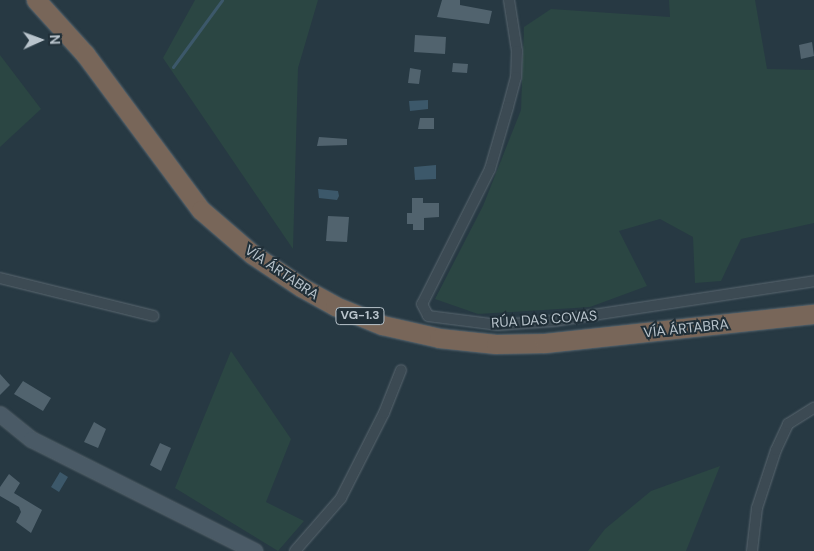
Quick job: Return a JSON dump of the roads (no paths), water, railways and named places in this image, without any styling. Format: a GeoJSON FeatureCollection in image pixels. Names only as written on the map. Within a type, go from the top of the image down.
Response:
{"type":"FeatureCollection","features":[{"type":"Feature","properties":{"kind":"highway","name":"VÍA ÁRTABRA"},"geometry":{"type":"LineString","coordinates":[[36,0],[85,54],[202,210],[252,254],[301,287],[382,325],[439,338],[496,344],[545,343],[814,314]]}},
{"type":"Feature","properties":{"kind":"street","name":"RÚA DAS COVAS"},"geometry":{"type":"LineString","coordinates":[[509,0],[517,51],[516,77],[490,169],[422,304],[428,316],[498,325],[554,321],[814,280]]}},
{"type":"Feature","properties":{"kind":"street"},"geometry":{"type":"LineString","coordinates":[[0,278],[153,316]]}},
{"type":"Feature","properties":{"kind":"street"},"geometry":{"type":"LineString","coordinates":[[295,551],[341,498],[384,413],[401,370]]}},
{"type":"Feature","properties":{"kind":"street"},"geometry":{"type":"LineString","coordinates":[[752,551],[757,508],[776,450],[788,424],[814,408]]}},
{"type":"Feature","properties":{"kind":"street"},"geometry":{"type":"LineString","coordinates":[[0,414],[31,438],[255,551]]}},
{"type":"Feature","properties":{"kind":"water"},"geometry":{"type":"Polygon","coordinates":[[[428,100],[428,109],[410,111],[409,101],[428,100]]]}},
{"type":"Feature","properties":{"kind":"water"},"geometry":{"type":"Polygon","coordinates":[[[436,165],[436,179],[415,180],[414,167],[436,165]]]}},
{"type":"Feature","properties":{"kind":"water"},"geometry":{"type":"Polygon","coordinates":[[[318,189],[338,191],[339,196],[337,200],[319,198],[318,189]]]}},
{"type":"Feature","properties":{"kind":"water"},"geometry":{"type":"Polygon","coordinates":[[[60,472],[68,477],[59,492],[51,487],[60,472]]]}},
{"type":"Feature","properties":{"kind":"waterway"},"geometry":{"type":"LineString","coordinates":[[173,67],[222,0]]}}]}
